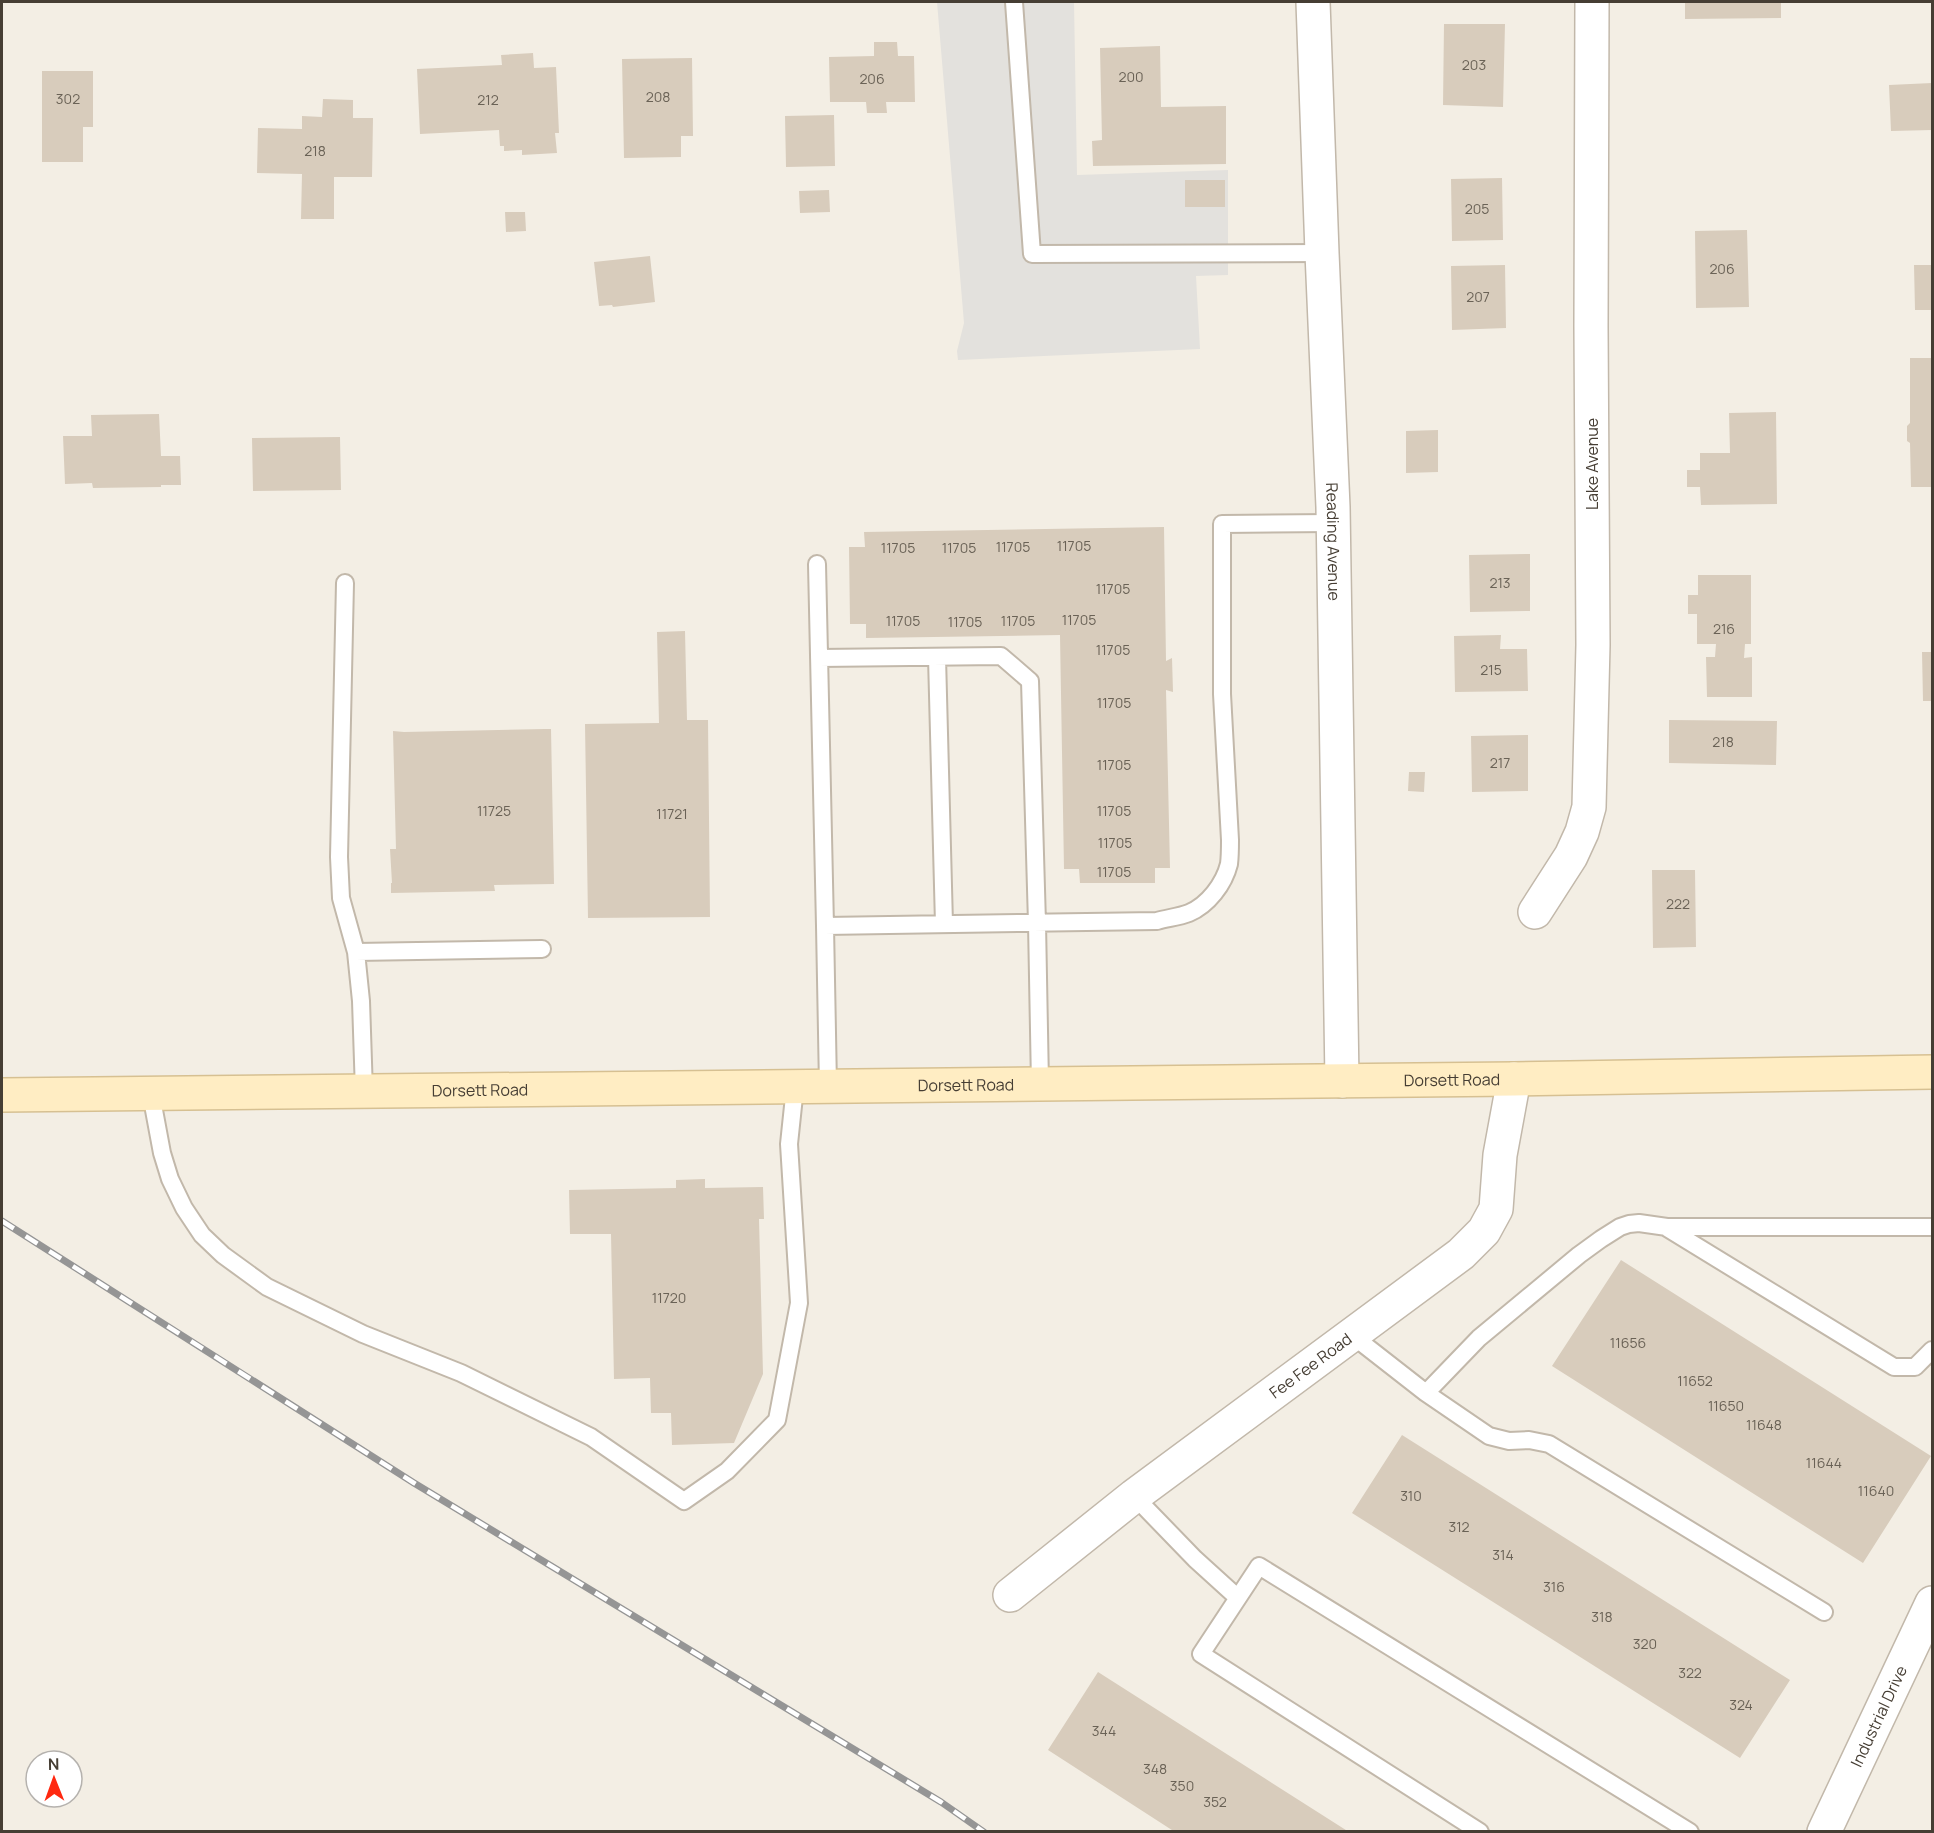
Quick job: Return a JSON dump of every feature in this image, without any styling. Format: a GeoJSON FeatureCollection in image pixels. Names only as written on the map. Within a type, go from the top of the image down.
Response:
{"type":"FeatureCollection","features":[{"type":"Feature","properties":{"kind":"main road","name":"Dorsett Road"},"geometry":{"type":"LineString","coordinates":[[2,1095],[1514,1079],[1932,1072]]}},
{"type":"Feature","properties":{"kind":"street","name":"Reading Avenue"},"geometry":{"type":"LineString","coordinates":[[1313,2],[1333,523],[1342,1080]]}},
{"type":"Feature","properties":{"kind":"street","name":"Lake Avenue"},"geometry":{"type":"LineString","coordinates":[[1535,912],[1571,856],[1582,832],[1589,807],[1593,645],[1592,2]]}},
{"type":"Feature","properties":{"kind":"street","name":"Fee Fee Road"},"geometry":{"type":"LineString","coordinates":[[1010,1594],[1134,1496],[1461,1254],[1484,1231],[1496,1209],[1500,1155],[1514,1079]]}},
{"type":"Feature","properties":{"kind":"street","name":"Industrial Drive"},"geometry":{"type":"LineString","coordinates":[[1824,1832],[1932,1603]]}},
{"type":"Feature","properties":{"kind":"lane"},"geometry":{"type":"LineString","coordinates":[[1014,2],[1032,254],[1322,253]]}},
{"type":"Feature","properties":{"kind":"lane"},"geometry":{"type":"LineString","coordinates":[[825,926],[1157,921],[1189,913],[1203,904],[1214,894],[1229,864],[1230,840],[1222,694],[1222,524],[1333,523]]}},
{"type":"Feature","properties":{"kind":"lane"},"geometry":{"type":"LineString","coordinates":[[817,564],[828,1086]]}},
{"type":"Feature","properties":{"kind":"lane"},"geometry":{"type":"LineString","coordinates":[[345,583],[339,857],[341,898],[356,952],[361,1001],[364,1092]]}},
{"type":"Feature","properties":{"kind":"lane"},"geometry":{"type":"LineString","coordinates":[[937,657],[944,924]]}},
{"type":"Feature","properties":{"kind":"lane"},"geometry":{"type":"LineString","coordinates":[[819,658],[1001,657],[1029,681],[1040,1084]]}},
{"type":"Feature","properties":{"kind":"lane"},"geometry":{"type":"LineString","coordinates":[[356,952],[542,949]]}},
{"type":"Feature","properties":{"kind":"lane"},"geometry":{"type":"LineString","coordinates":[[151,1094],[162,1153],[170,1179],[184,1208],[202,1236],[223,1255],[267,1287],[363,1334],[470,1377],[591,1437],[684,1501],[727,1471],[777,1420],[799,1303],[789,1144],[795,1087]]}},
{"type":"Feature","properties":{"kind":"lane"},"geometry":{"type":"LineString","coordinates":[[1426,1393],[1479,1338],[1579,1255],[1620,1227],[1629,1224],[1667,1227],[1932,1227]]}},
{"type":"Feature","properties":{"kind":"lane"},"geometry":{"type":"LineString","coordinates":[[1667,1227],[1894,1367],[1915,1367],[1932,1350]]}},
{"type":"Feature","properties":{"kind":"lane"},"geometry":{"type":"LineString","coordinates":[[1353,1336],[1426,1393],[1489,1436],[1509,1441],[1529,1440],[1550,1444],[1824,1612]]}},
{"type":"Feature","properties":{"kind":"lane"},"geometry":{"type":"LineString","coordinates":[[1134,1496],[1195,1559],[1238,1598]]}},
{"type":"Feature","properties":{"kind":"lane"},"geometry":{"type":"LineString","coordinates":[[1480,1832],[1200,1654],[1259,1566],[1690,1832]]}},
{"type":"Feature","properties":{"kind":"shaded area"},"geometry":{"type":"Polygon","coordinates":[[[937,2],[1074,2],[1077,175],[1228,170],[1228,275],[1196,276],[1200,349],[958,360],[957,351],[964,323],[937,2]]]}},
{"type":"Feature","properties":{"kind":"building"},"geometry":{"type":"Polygon","coordinates":[[[1685,2],[1781,2],[1781,18],[1685,19],[1685,2]]]}},
{"type":"Feature","properties":{"kind":"building"},"geometry":{"type":"Polygon","coordinates":[[[1444,24],[1505,24],[1503,107],[1443,105],[1444,24]]]}},
{"type":"Feature","properties":{"kind":"building"},"geometry":{"type":"Polygon","coordinates":[[[874,42],[897,42],[898,56],[914,56],[915,102],[886,102],[887,113],[867,113],[866,102],[830,102],[829,57],[874,56],[874,42]]]}},
{"type":"Feature","properties":{"kind":"building"},"geometry":{"type":"Polygon","coordinates":[[[1160,46],[1161,107],[1226,106],[1226,164],[1093,166],[1092,141],[1102,140],[1100,48],[1160,46]]]}},
{"type":"Feature","properties":{"kind":"building"},"geometry":{"type":"Polygon","coordinates":[[[533,53],[534,68],[556,67],[559,133],[555,133],[557,153],[522,155],[522,150],[504,151],[504,146],[500,146],[499,130],[420,134],[417,69],[502,65],[501,55],[533,53]]]}},
{"type":"Feature","properties":{"kind":"building"},"geometry":{"type":"Polygon","coordinates":[[[692,58],[693,136],[681,136],[681,157],[624,158],[622,59],[692,58]]]}},
{"type":"Feature","properties":{"kind":"building"},"geometry":{"type":"Polygon","coordinates":[[[42,71],[93,71],[93,127],[83,127],[83,162],[42,162],[42,71]]]}},
{"type":"Feature","properties":{"kind":"building"},"geometry":{"type":"Polygon","coordinates":[[[1932,83],[1932,130],[1891,131],[1889,85],[1932,83]]]}},
{"type":"Feature","properties":{"kind":"building"},"geometry":{"type":"Polygon","coordinates":[[[323,99],[353,100],[353,118],[373,118],[372,177],[334,177],[334,219],[301,219],[302,174],[257,173],[258,128],[302,129],[302,116],[322,117],[323,99]]]}},
{"type":"Feature","properties":{"kind":"building"},"geometry":{"type":"Polygon","coordinates":[[[834,115],[835,166],[786,167],[785,116],[834,115]]]}},
{"type":"Feature","properties":{"kind":"building"},"geometry":{"type":"Polygon","coordinates":[[[1502,178],[1503,240],[1452,241],[1451,179],[1502,178]]]}},
{"type":"Feature","properties":{"kind":"building"},"geometry":{"type":"Polygon","coordinates":[[[1185,180],[1225,180],[1225,207],[1185,207],[1185,180]]]}},
{"type":"Feature","properties":{"kind":"building"},"geometry":{"type":"Polygon","coordinates":[[[829,190],[830,212],[800,213],[799,191],[829,190]]]}},
{"type":"Feature","properties":{"kind":"building"},"geometry":{"type":"Polygon","coordinates":[[[505,212],[525,212],[526,231],[506,232],[505,212]]]}},
{"type":"Feature","properties":{"kind":"building"},"geometry":{"type":"Polygon","coordinates":[[[1747,230],[1749,307],[1696,308],[1695,231],[1747,230]]]}},
{"type":"Feature","properties":{"kind":"building"},"geometry":{"type":"Polygon","coordinates":[[[650,256],[655,302],[613,307],[612,305],[599,306],[594,262],[650,256]]]}},
{"type":"Feature","properties":{"kind":"building"},"geometry":{"type":"Polygon","coordinates":[[[1505,265],[1506,328],[1452,330],[1451,266],[1505,265]]]}},
{"type":"Feature","properties":{"kind":"building"},"geometry":{"type":"Polygon","coordinates":[[[1914,265],[1932,265],[1932,310],[1915,310],[1914,265]]]}},
{"type":"Feature","properties":{"kind":"building"},"geometry":{"type":"Polygon","coordinates":[[[1910,358],[1932,358],[1932,487],[1911,487],[1910,443],[1907,441],[1907,426],[1910,423],[1910,358]]]}},
{"type":"Feature","properties":{"kind":"building"},"geometry":{"type":"Polygon","coordinates":[[[1776,412],[1777,504],[1701,505],[1700,487],[1687,487],[1687,470],[1700,470],[1700,453],[1730,453],[1729,413],[1776,412]]]}},
{"type":"Feature","properties":{"kind":"building"},"geometry":{"type":"Polygon","coordinates":[[[159,414],[161,456],[180,456],[181,485],[93,488],[92,483],[65,484],[63,436],[92,436],[91,415],[159,414]]]}},
{"type":"Feature","properties":{"kind":"building"},"geometry":{"type":"Polygon","coordinates":[[[1438,430],[1438,472],[1406,473],[1406,431],[1438,430]]]}},
{"type":"Feature","properties":{"kind":"building"},"geometry":{"type":"Polygon","coordinates":[[[340,437],[341,490],[253,491],[252,438],[340,437]]]}},
{"type":"Feature","properties":{"kind":"building"},"geometry":{"type":"Polygon","coordinates":[[[1164,527],[1166,661],[1172,658],[1173,692],[1166,690],[1170,868],[1155,868],[1155,883],[1080,883],[1079,869],[1064,869],[1060,635],[866,638],[866,624],[850,624],[849,547],[865,547],[864,532],[1164,527]]]}},
{"type":"Feature","properties":{"kind":"building"},"geometry":{"type":"Polygon","coordinates":[[[1530,554],[1530,611],[1470,612],[1469,555],[1530,554]]]}},
{"type":"Feature","properties":{"kind":"building"},"geometry":{"type":"Polygon","coordinates":[[[1698,575],[1751,575],[1751,644],[1745,644],[1744,658],[1752,657],[1752,697],[1707,697],[1706,657],[1715,657],[1716,644],[1697,644],[1697,614],[1688,614],[1688,595],[1698,595],[1698,575]]]}},
{"type":"Feature","properties":{"kind":"building"},"geometry":{"type":"Polygon","coordinates":[[[685,631],[687,720],[708,720],[710,917],[588,918],[585,724],[659,723],[657,632],[685,631]]]}},
{"type":"Feature","properties":{"kind":"building"},"geometry":{"type":"Polygon","coordinates":[[[1501,635],[1500,649],[1527,649],[1528,691],[1455,692],[1454,636],[1501,635]]]}},
{"type":"Feature","properties":{"kind":"building"},"geometry":{"type":"Polygon","coordinates":[[[1922,652],[1932,652],[1932,701],[1923,701],[1922,652]]]}},
{"type":"Feature","properties":{"kind":"building"},"geometry":{"type":"Polygon","coordinates":[[[1669,720],[1777,721],[1776,765],[1669,763],[1669,720]]]}},
{"type":"Feature","properties":{"kind":"building"},"geometry":{"type":"Polygon","coordinates":[[[551,729],[554,884],[494,885],[495,891],[391,893],[390,849],[396,849],[393,731],[551,729]]]}},
{"type":"Feature","properties":{"kind":"building"},"geometry":{"type":"Polygon","coordinates":[[[1528,735],[1528,791],[1472,792],[1471,736],[1528,735]]]}},
{"type":"Feature","properties":{"kind":"building"},"geometry":{"type":"Polygon","coordinates":[[[1409,772],[1425,772],[1424,792],[1408,791],[1409,772]]]}},
{"type":"Feature","properties":{"kind":"building"},"geometry":{"type":"Polygon","coordinates":[[[1652,870],[1695,870],[1696,947],[1653,948],[1652,870]]]}},
{"type":"Feature","properties":{"kind":"building"},"geometry":{"type":"Polygon","coordinates":[[[705,1179],[705,1188],[763,1187],[764,1219],[759,1219],[763,1374],[734,1443],[672,1445],[671,1413],[651,1413],[650,1378],[614,1379],[611,1234],[570,1234],[569,1190],[676,1188],[676,1180],[705,1179]]]}},
{"type":"Feature","properties":{"kind":"building"},"geometry":{"type":"Polygon","coordinates":[[[1621,1260],[1931,1456],[1863,1563],[1552,1366],[1621,1260]]]}},
{"type":"Feature","properties":{"kind":"building"},"geometry":{"type":"Polygon","coordinates":[[[1402,1435],[1790,1680],[1740,1758],[1352,1513],[1402,1435]]]}},
{"type":"Feature","properties":{"kind":"building"},"geometry":{"type":"Polygon","coordinates":[[[1098,1672],[1349,1832],[1175,1832],[1048,1750],[1098,1672]]]}},
{"type":"Feature","properties":{"kind":"railway"},"geometry":{"type":"LineString","coordinates":[[2,1221],[414,1483],[941,1802],[984,1832]]}}]}
